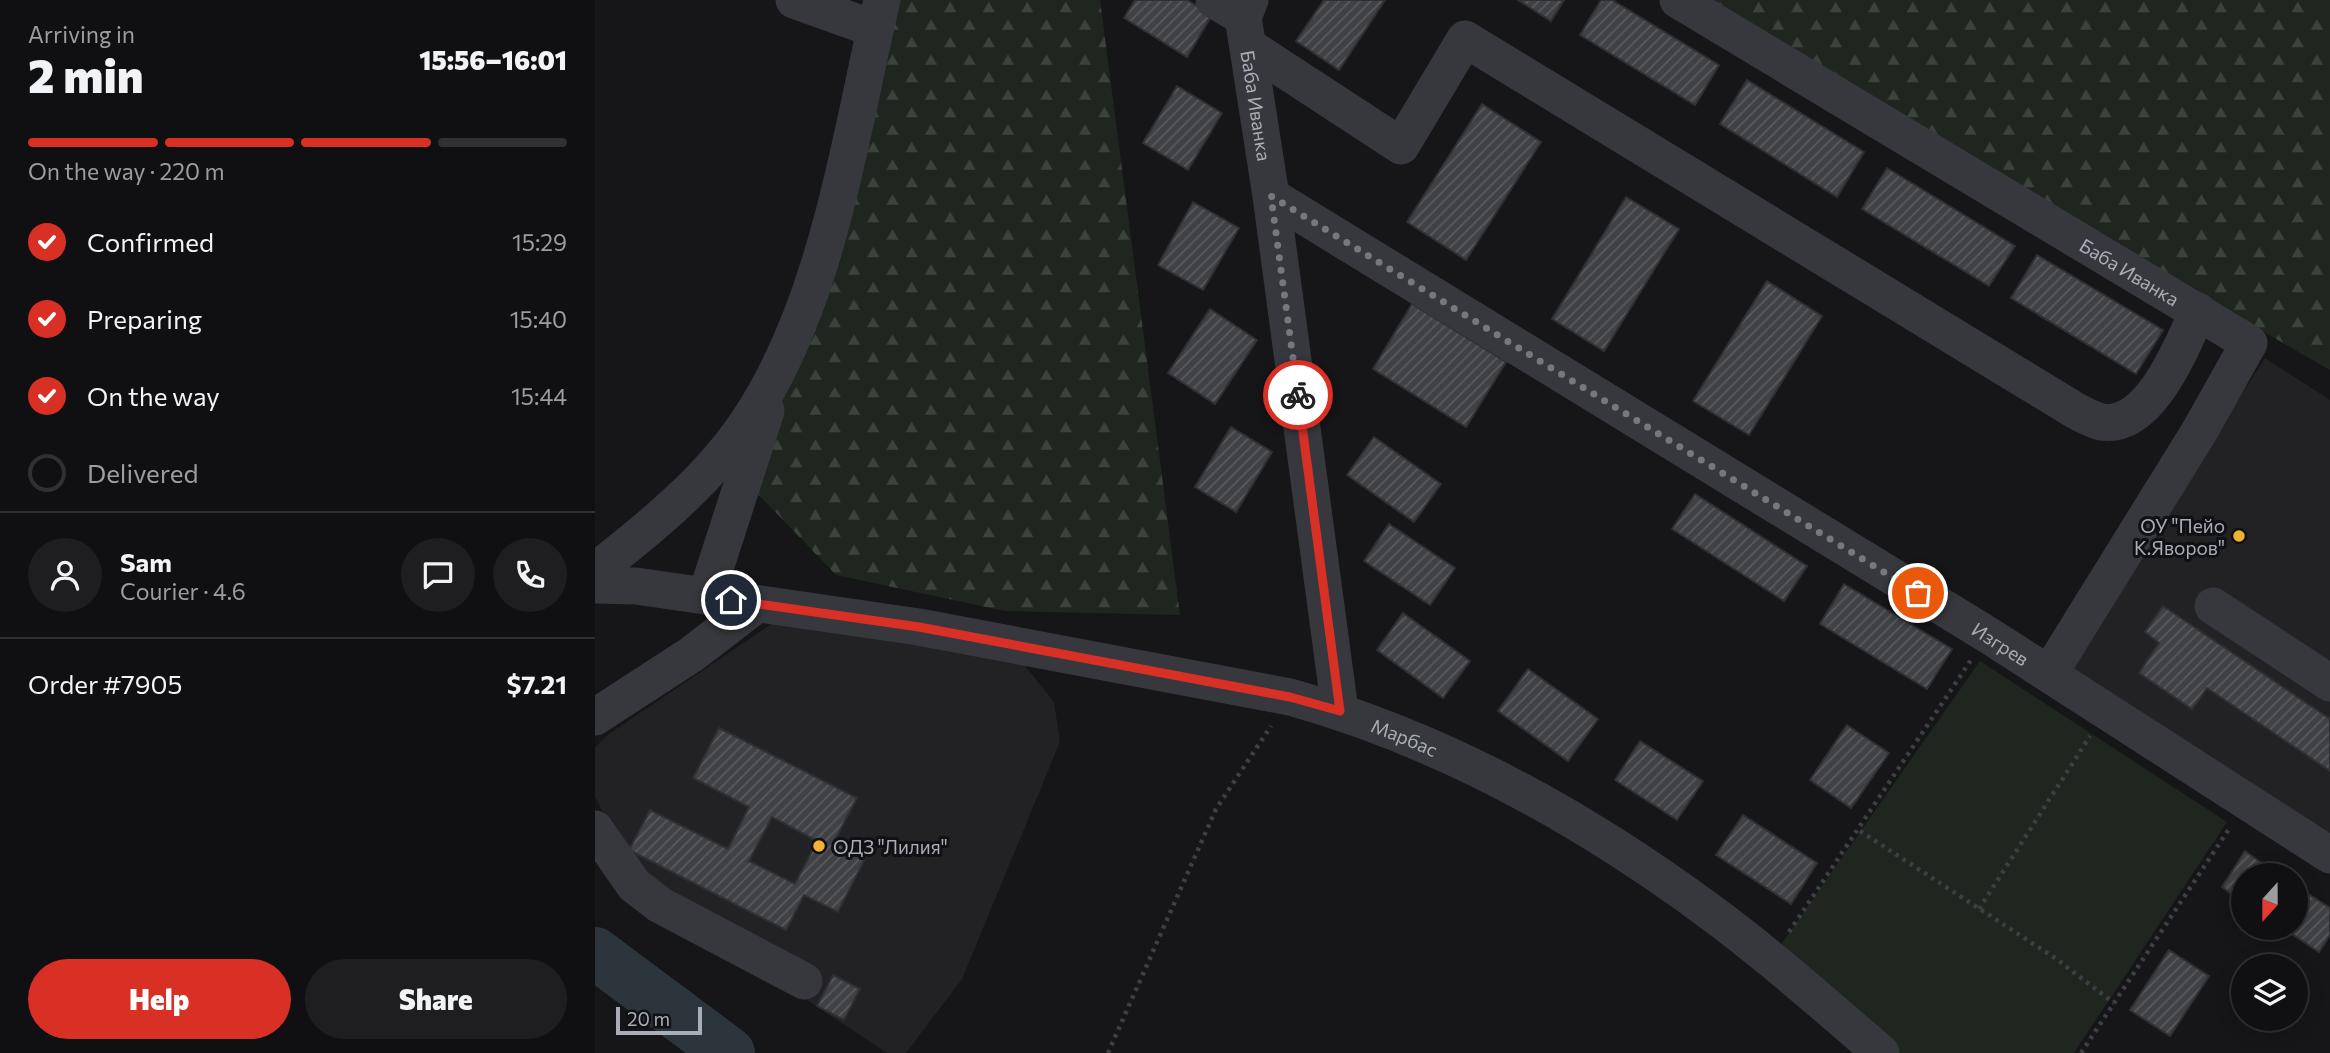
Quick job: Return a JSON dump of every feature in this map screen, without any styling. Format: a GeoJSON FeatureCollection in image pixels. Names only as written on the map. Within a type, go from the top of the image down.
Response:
{"type":"FeatureCollection","features":[{"type":"Feature","properties":{"kind":"street"},"geometry":{"type":"LineString","coordinates":[[706,596],[783,361],[810,293],[879,14],[794,0]]}},
{"type":"Feature","properties":{"kind":"street","name":"Баба Иванка"},"geometry":{"type":"LineString","coordinates":[[1678,0],[2249,343],[2199,432],[2049,674]]}},
{"type":"Feature","properties":{"kind":"street"},"geometry":{"type":"LineString","coordinates":[[1239,16],[1401,146],[1465,39],[2076,411],[2102,422],[2126,419],[2153,396],[2175,363],[2198,311]]}},
{"type":"Feature","properties":{"kind":"street","name":"Баба Иванка"},"geometry":{"type":"LineString","coordinates":[[1239,16],[1271,196],[1340,711]]}},
{"type":"Feature","properties":{"kind":"street","name":"Изгрев"},"geometry":{"type":"LineString","coordinates":[[1271,196],[1988,635],[2330,855]]}},
{"type":"Feature","properties":{"kind":"street"},"geometry":{"type":"LineString","coordinates":[[595,571],[638,537],[698,481],[747,424],[783,361]]}},
{"type":"Feature","properties":{"kind":"street","name":"Марбас"},"geometry":{"type":"LineString","coordinates":[[595,585],[636,586],[919,627],[1290,697],[1340,711],[1445,753],[1549,807],[1639,861],[1771,959],[1881,1053]]}},
{"type":"Feature","properties":{"kind":"street"},"geometry":{"type":"LineString","coordinates":[[595,717],[692,654],[757,604]]}},
{"type":"Feature","properties":{"kind":"street"},"geometry":{"type":"LineString","coordinates":[[2213,606],[2330,683]]}},
{"type":"Feature","properties":{"kind":"street"},"geometry":{"type":"LineString","coordinates":[[595,829],[634,885],[660,905],[804,981]]}},
{"type":"Feature","properties":{"kind":"path"},"geometry":{"type":"LineString","coordinates":[[1771,959],[1860,831],[1988,635]]}},
{"type":"Feature","properties":{"kind":"path"},"geometry":{"type":"LineString","coordinates":[[1108,1053],[1216,809],[1290,697]]}},
{"type":"Feature","properties":{"kind":"path"},"geometry":{"type":"LineString","coordinates":[[1979,909],[2106,711]]}},
{"type":"Feature","properties":{"kind":"path"},"geometry":{"type":"LineString","coordinates":[[2081,1053],[2246,802]]}},
{"type":"Feature","properties":{"kind":"path"},"geometry":{"type":"LineString","coordinates":[[1860,831],[2055,958],[2114,1003]]}},
{"type":"Feature","properties":{"kind":"shaded area","name":"ОУ \"Пейо К.Яворов\""},"geometry":{"type":"Polygon","coordinates":[[[2265,358],[2330,400],[2330,851],[2060,673],[2265,358]]]}},
{"type":"Feature","properties":{"kind":"shaded area","name":"ОДЗ \"Лилия\""},"geometry":{"type":"Polygon","coordinates":[[[776,621],[1022,662],[1054,702],[1060,742],[962,979],[906,1053],[887,1053],[648,895],[595,797],[595,748],[609,734],[776,621]]]}},
{"type":"Feature","properties":{"kind":"green space"},"geometry":{"type":"Polygon","coordinates":[[[889,0],[1100,0],[1180,615],[1005,611],[836,575],[757,493],[889,0]]]}},
{"type":"Feature","properties":{"kind":"green space"},"geometry":{"type":"Polygon","coordinates":[[[1688,0],[2330,0],[2330,370],[1688,0]]]}},
{"type":"Feature","properties":{"kind":"green space"},"geometry":{"type":"Polygon","coordinates":[[[1980,661],[2227,822],[2074,1053],[1891,1053],[1773,956],[1980,661]]]}},
{"type":"Feature","properties":{"kind":"building"},"geometry":{"type":"Polygon","coordinates":[[[1135,0],[1187,0],[1212,15],[1187,57],[1124,18],[1135,0]]]}},
{"type":"Feature","properties":{"kind":"building"},"geometry":{"type":"Polygon","coordinates":[[[1324,0],[1385,0],[1339,70],[1296,41],[1324,0]]]}},
{"type":"Feature","properties":{"kind":"building"},"geometry":{"type":"Polygon","coordinates":[[[1518,0],[1564,0],[1551,21],[1518,0]]]}},
{"type":"Feature","properties":{"kind":"building"},"geometry":{"type":"Polygon","coordinates":[[[1601,0],[1612,0],[1719,65],[1695,105],[1580,35],[1601,0]]]}},
{"type":"Feature","properties":{"kind":"building"},"geometry":{"type":"Polygon","coordinates":[[[1747,80],[1864,152],[1837,197],[1720,124],[1747,80]]]}},
{"type":"Feature","properties":{"kind":"building"},"geometry":{"type":"Polygon","coordinates":[[[1177,86],[1222,113],[1188,170],[1143,143],[1177,86]]]}},
{"type":"Feature","properties":{"kind":"building"},"geometry":{"type":"Polygon","coordinates":[[[1482,104],[1541,142],[1466,260],[1407,222],[1482,104]]]}},
{"type":"Feature","properties":{"kind":"building"},"geometry":{"type":"Polygon","coordinates":[[[1887,168],[2015,246],[1989,286],[1862,209],[1887,168]]]}},
{"type":"Feature","properties":{"kind":"building"},"geometry":{"type":"Polygon","coordinates":[[[1626,197],[1679,229],[1604,351],[1552,319],[1626,197]]]}},
{"type":"Feature","properties":{"kind":"building"},"geometry":{"type":"Polygon","coordinates":[[[1193,202],[1239,228],[1203,290],[1158,265],[1193,202]]]}},
{"type":"Feature","properties":{"kind":"building"},"geometry":{"type":"Polygon","coordinates":[[[2037,255],[2163,330],[2136,374],[2011,298],[2037,255]]]}},
{"type":"Feature","properties":{"kind":"building"},"geometry":{"type":"Polygon","coordinates":[[[1767,281],[1822,316],[1749,435],[1693,401],[1767,281]]]}},
{"type":"Feature","properties":{"kind":"building"},"geometry":{"type":"Polygon","coordinates":[[[1412,304],[1506,362],[1466,427],[1373,369],[1412,304]]]}},
{"type":"Feature","properties":{"kind":"building"},"geometry":{"type":"Polygon","coordinates":[[[1210,309],[1257,340],[1215,404],[1168,373],[1210,309]]]}},
{"type":"Feature","properties":{"kind":"building"},"geometry":{"type":"Polygon","coordinates":[[[1231,427],[1272,452],[1236,512],[1195,487],[1231,427]]]}},
{"type":"Feature","properties":{"kind":"building"},"geometry":{"type":"Polygon","coordinates":[[[1374,437],[1441,484],[1414,522],[1347,475],[1374,437]]]}},
{"type":"Feature","properties":{"kind":"building"},"geometry":{"type":"Polygon","coordinates":[[[1695,494],[1807,566],[1784,601],[1672,529],[1695,494]]]}},
{"type":"Feature","properties":{"kind":"building"},"geometry":{"type":"Polygon","coordinates":[[[1389,524],[1455,568],[1430,605],[1364,561],[1389,524]]]}},
{"type":"Feature","properties":{"kind":"building"},"geometry":{"type":"Polygon","coordinates":[[[1844,584],[1952,649],[1927,689],[1820,624],[1844,584]]]}},
{"type":"Feature","properties":{"kind":"building"},"geometry":{"type":"Polygon","coordinates":[[[2163,606],[2330,719],[2330,771],[2207,688],[2192,709],[2139,673],[2159,643],[2145,632],[2163,606]]]}},
{"type":"Feature","properties":{"kind":"building"},"geometry":{"type":"Polygon","coordinates":[[[1403,613],[1470,661],[1443,698],[1377,650],[1403,613]]]}},
{"type":"Feature","properties":{"kind":"building"},"geometry":{"type":"Polygon","coordinates":[[[1528,669],[1598,719],[1568,761],[1498,711],[1528,669]]]}},
{"type":"Feature","properties":{"kind":"building"},"geometry":{"type":"Polygon","coordinates":[[[1847,725],[1889,753],[1851,808],[1810,780],[1847,725]]]}},
{"type":"Feature","properties":{"kind":"building"},"geometry":{"type":"Polygon","coordinates":[[[719,728],[857,798],[834,842],[866,857],[838,912],[804,895],[786,930],[629,850],[650,810],[728,849],[749,807],[693,778],[719,728]],[[772,817],[749,861],[795,884],[817,841],[772,817]]]}},
{"type":"Feature","properties":{"kind":"building"},"geometry":{"type":"Polygon","coordinates":[[[1640,741],[1703,781],[1677,820],[1615,780],[1640,741]]]}},
{"type":"Feature","properties":{"kind":"building"},"geometry":{"type":"Polygon","coordinates":[[[1743,815],[1817,863],[1791,904],[1716,855],[1743,815]]]}},
{"type":"Feature","properties":{"kind":"building"},"geometry":{"type":"Polygon","coordinates":[[[2245,851],[2262,863],[2237,863],[2245,851]]]}},
{"type":"Feature","properties":{"kind":"building"},"geometry":{"type":"Polygon","coordinates":[[[2231,873],[2231,893],[2222,887],[2231,873]]]}},
{"type":"Feature","properties":{"kind":"building"},"geometry":{"type":"Polygon","coordinates":[[[2308,894],[2330,908],[2330,935],[2319,952],[2301,940],[2308,940],[2308,894]]]}},
{"type":"Feature","properties":{"kind":"building"},"geometry":{"type":"Polygon","coordinates":[[[2169,950],[2209,976],[2170,1036],[2130,1010],[2169,950]]]}},
{"type":"Feature","properties":{"kind":"building"},"geometry":{"type":"Polygon","coordinates":[[[833,975],[860,989],[844,1020],[817,1006],[833,975]]]}},
{"type":"Feature","properties":{"kind":"waterway"},"geometry":{"type":"LineString","coordinates":[[595,953],[729,1053]]}},
{"type":"Feature","properties":{"kind":"way so far"},"geometry":{"type":"LineString","coordinates":[[1298,395],[1271,196],[1918,593]]}},
{"type":"Feature","properties":{"kind":"place","name":"ОУ \"Пейо К.Яворов\""},"geometry":{"type":"Point","coordinates":[2239,536]}},
{"type":"Feature","properties":{"kind":"place","name":"ОДЗ \"Лилия\""},"geometry":{"type":"Point","coordinates":[819,846]}},
{"type":"Feature","properties":{"kind":"route"},"geometry":{"type":"LineString","coordinates":[[731,600],[919,627],[1290,697],[1340,711],[1298,395]]}}]}
